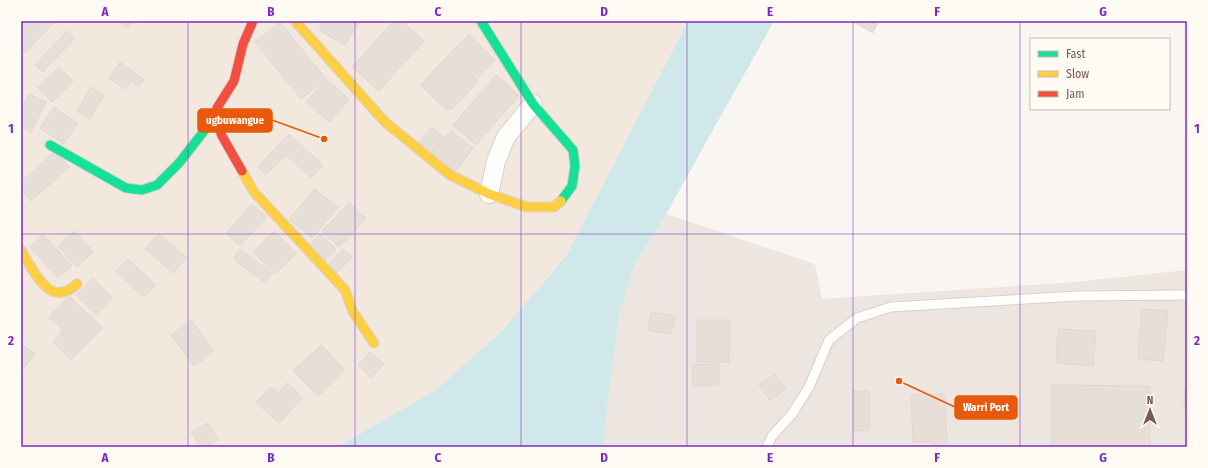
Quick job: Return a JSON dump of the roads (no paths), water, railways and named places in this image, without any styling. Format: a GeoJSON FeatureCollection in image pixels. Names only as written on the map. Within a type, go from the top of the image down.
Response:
{"type":"FeatureCollection","features":[{"type":"Feature","properties":{"kind":"street"},"geometry":{"type":"LineString","coordinates":[[50,145],[126,188],[142,190],[156,185],[179,164],[215,117],[217,108],[234,81],[243,44],[253,21]]}},
{"type":"Feature","properties":{"kind":"street"},"geometry":{"type":"LineString","coordinates":[[295,21],[385,122],[450,175],[489,194],[527,207],[554,207],[563,200],[572,186],[575,166],[573,150],[534,104],[481,21]]}},
{"type":"Feature","properties":{"kind":"street"},"geometry":{"type":"LineString","coordinates":[[489,194],[496,161],[506,138],[534,104]]}},
{"type":"Feature","properties":{"kind":"street"},"geometry":{"type":"LineString","coordinates":[[215,117],[231,154],[254,192],[344,290],[353,312],[374,342]]}},
{"type":"Feature","properties":{"kind":"street"},"geometry":{"type":"LineString","coordinates":[[21,250],[46,288],[53,293],[60,294],[77,284]]}},
{"type":"Feature","properties":{"kind":"lane"},"geometry":{"type":"LineString","coordinates":[[767,447],[772,436],[792,414],[809,387],[828,340],[857,318],[891,307],[1077,296],[1187,295]]}},
{"type":"Feature","properties":{"kind":"water"},"geometry":{"type":"Polygon","coordinates":[[[688,21],[774,21],[666,214],[634,266],[619,316],[602,447],[337,447],[437,389],[501,332],[566,256],[688,21]]]}},
{"type":"Feature","properties":{"kind":"place","name":"ugbuwangue"},"geometry":{"type":"Point","coordinates":[324,139]}},
{"type":"Feature","properties":{"kind":"place","name":"Warri Port"},"geometry":{"type":"Point","coordinates":[899,381]}}]}
